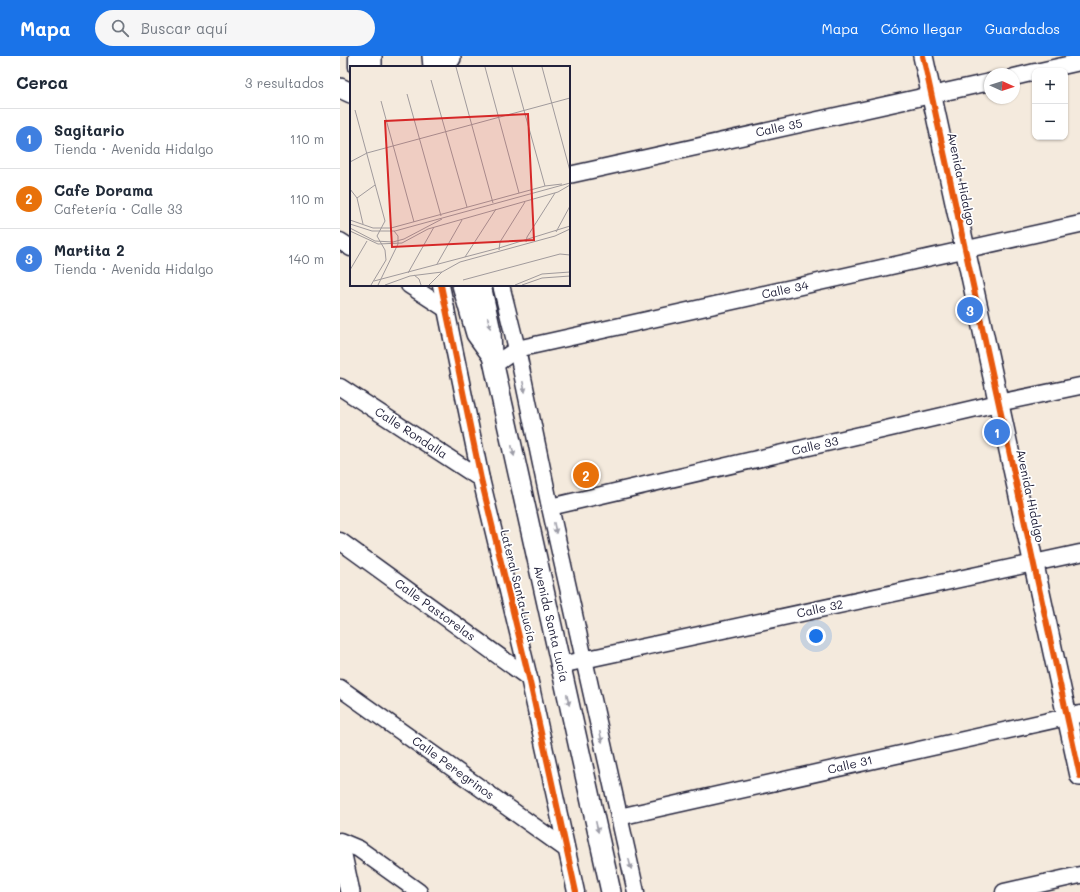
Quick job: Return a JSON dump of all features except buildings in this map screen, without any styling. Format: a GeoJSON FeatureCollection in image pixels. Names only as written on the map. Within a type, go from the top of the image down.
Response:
{"type":"FeatureCollection","features":[{"type":"Feature","properties":{"kind":"street"},"geometry":{"type":"LineString","coordinates":[[357,56],[358,66]]}},
{"type":"Feature","properties":{"kind":"street","name":"Avenida Hidalgo"},"geometry":{"type":"LineString","coordinates":[[923,56],[1034,563],[1073,716],[1080,776]]}},
{"type":"Feature","properties":{"kind":"street"},"geometry":{"type":"LineString","coordinates":[[435,66],[446,61]]}},
{"type":"Feature","properties":{"kind":"street"},"geometry":{"type":"LineString","coordinates":[[1053,68],[1080,62]]}},
{"type":"Feature","properties":{"kind":"street"},"geometry":{"type":"LineString","coordinates":[[1020,75],[1032,73]]}},
{"type":"Feature","properties":{"kind":"street","name":"Calle 35"},"geometry":{"type":"LineString","coordinates":[[570,175],[984,83]]}},
{"type":"Feature","properties":{"kind":"street"},"geometry":{"type":"LineString","coordinates":[[340,88],[350,93]]}},
{"type":"Feature","properties":{"kind":"street","name":"Calle 34"},"geometry":{"type":"LineString","coordinates":[[493,360],[517,349],[965,251],[1080,224]]}},
{"type":"Feature","properties":{"kind":"street"},"geometry":{"type":"LineString","coordinates":[[340,241],[350,247]]}},
{"type":"Feature","properties":{"kind":"street"},"geometry":{"type":"LineString","coordinates":[[410,286],[446,309]]}},
{"type":"Feature","properties":{"kind":"street","name":"Lateral Santa Lucía"},"geometry":{"type":"LineString","coordinates":[[440,286],[481,479],[529,678],[576,892]]}},
{"type":"Feature","properties":{"kind":"street","name":"Avenida Santa Lucía"},"geometry":{"type":"LineString","coordinates":[[462,286],[476,334],[493,360]]}},
{"type":"Feature","properties":{"kind":"street","name":"Avenida Santa Lucía"},"geometry":{"type":"LineString","coordinates":[[481,286],[491,331],[493,360],[611,892]]}},
{"type":"Feature","properties":{"kind":"street"},"geometry":{"type":"LineString","coordinates":[[501,286],[517,349],[550,507],[636,892]]}},
{"type":"Feature","properties":{"kind":"street","name":"Calle 33"},"geometry":{"type":"LineString","coordinates":[[550,507],[1080,386]]}},
{"type":"Feature","properties":{"kind":"street","name":"Calle Rondalla"},"geometry":{"type":"LineString","coordinates":[[340,387],[481,479]]}},
{"type":"Feature","properties":{"kind":"street","name":"Calle Pastorelas"},"geometry":{"type":"LineString","coordinates":[[340,542],[529,678]]}},
{"type":"Feature","properties":{"kind":"street","name":"Calle 32"},"geometry":{"type":"LineString","coordinates":[[560,665],[1080,553]]}},
{"type":"Feature","properties":{"kind":"street","name":"Calle Peregrinos"},"geometry":{"type":"LineString","coordinates":[[340,688],[566,849]]}},
{"type":"Feature","properties":{"kind":"street","name":"Calle 31"},"geometry":{"type":"LineString","coordinates":[[620,817],[1073,716]]}},
{"type":"Feature","properties":{"kind":"street"},"geometry":{"type":"LineString","coordinates":[[340,841],[359,849],[419,892]]}},
{"type":"Feature","properties":{"kind":"street"},"geometry":{"type":"LineString","coordinates":[[340,846],[350,892]]}},
{"type":"Feature","properties":{"kind":"street"},"geometry":{"type":"LineString","coordinates":[[1004,892],[1080,875]]}},
{"type":"Feature","properties":{"kind":"cycle path"},"geometry":{"type":"LineString","coordinates":[[923,56],[1080,776]]}},
{"type":"Feature","properties":{"kind":"cycle path"},"geometry":{"type":"LineString","coordinates":[[441,286],[481,479],[529,678],[576,892]]}},
{"type":"Feature","properties":{"kind":"place","name":"Martita 2"},"geometry":{"type":"Point","coordinates":[970,310]}},
{"type":"Feature","properties":{"kind":"place","name":"Sagitario"},"geometry":{"type":"Point","coordinates":[997,432]}},
{"type":"Feature","properties":{"kind":"place","name":"Cafe Dorama"},"geometry":{"type":"Point","coordinates":[586,475]}}]}
